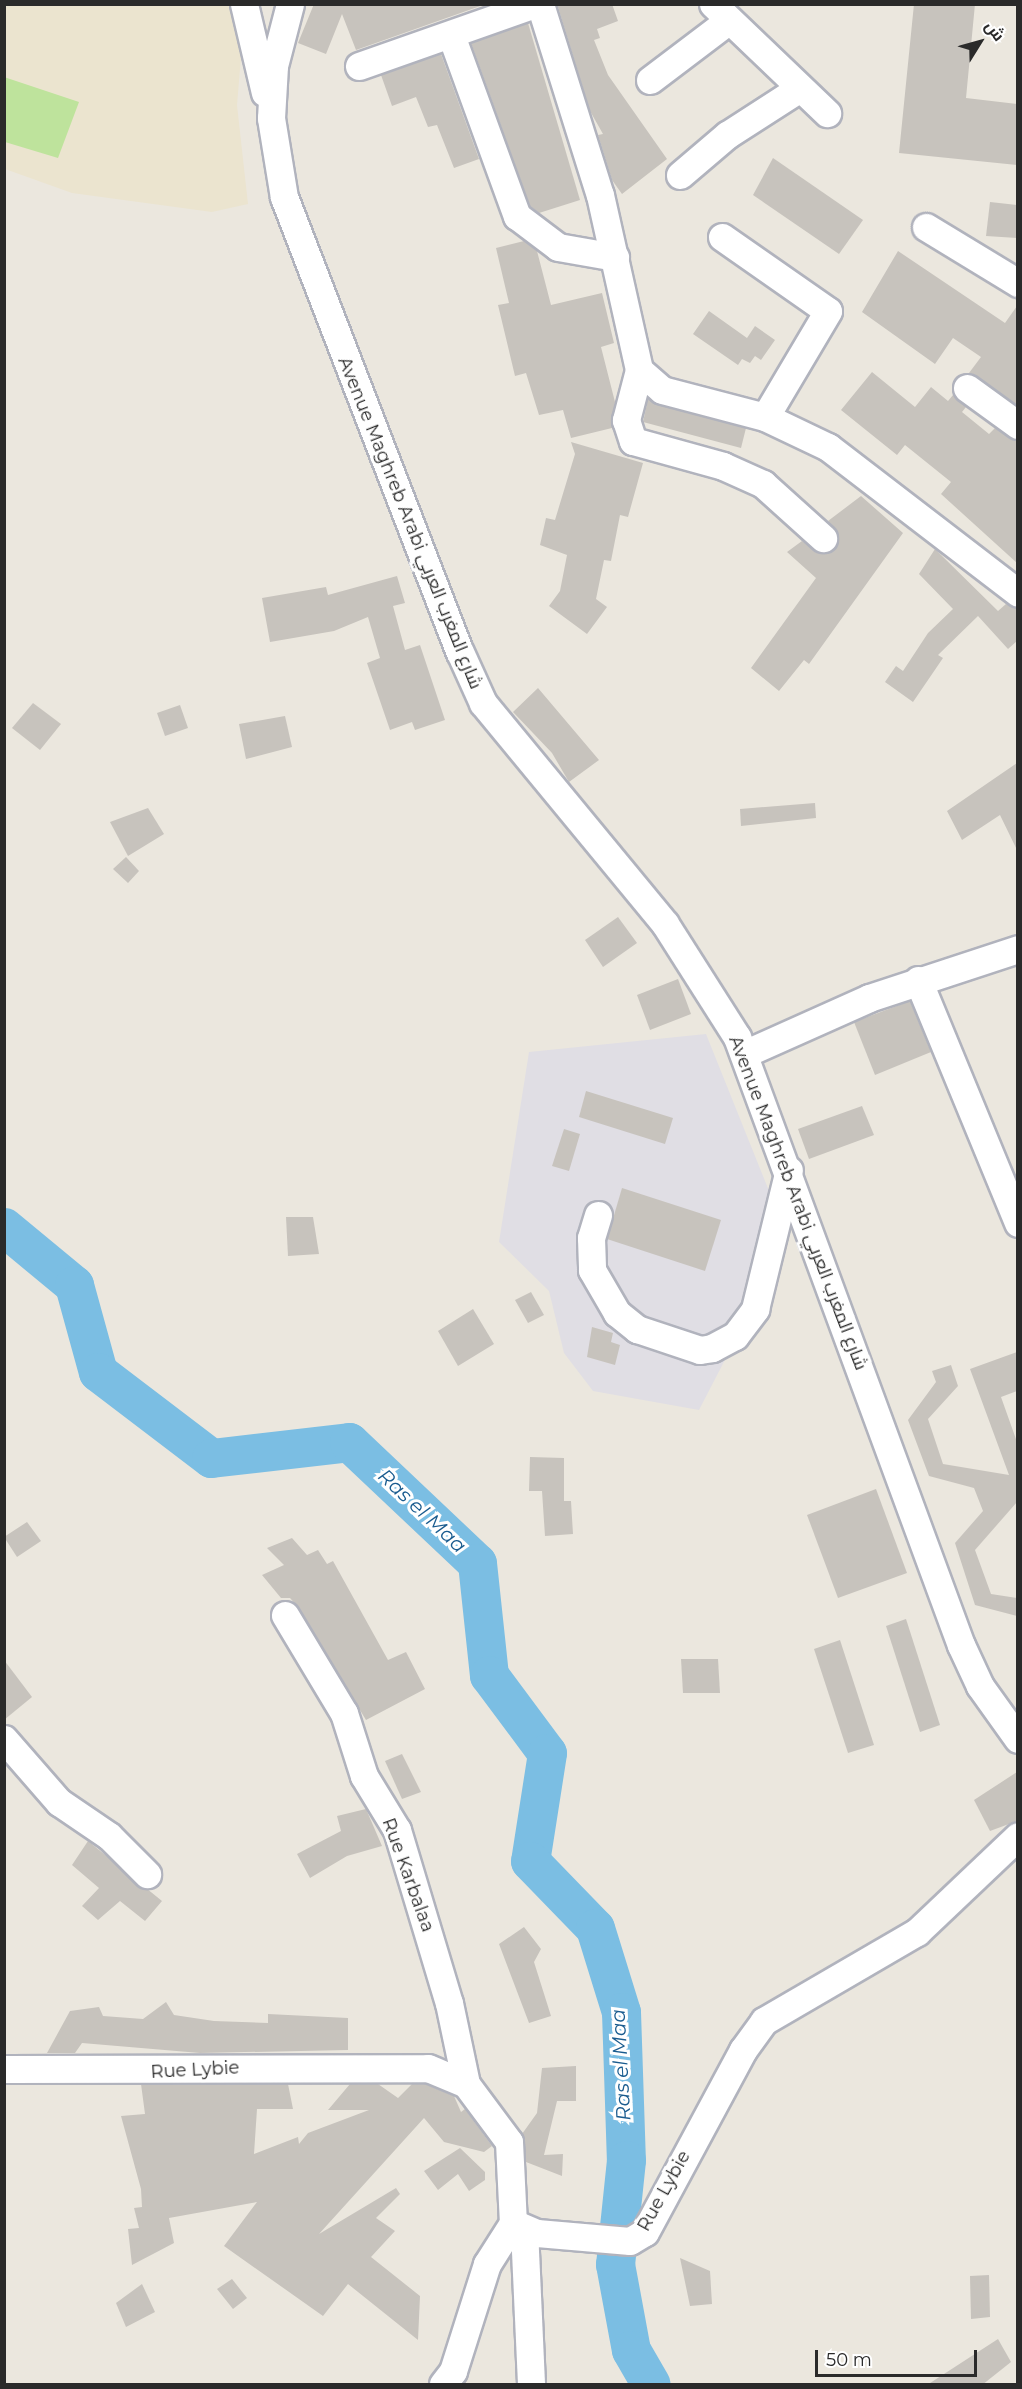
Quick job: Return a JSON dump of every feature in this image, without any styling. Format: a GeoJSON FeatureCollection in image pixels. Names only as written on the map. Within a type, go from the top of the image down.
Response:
{"type":"FeatureCollection","features":[{"type":"Feature","properties":{"kind":"street"},"geometry":{"type":"LineString","coordinates":[[244,4],[271,118]]}},
{"type":"Feature","properties":{"kind":"street","name":"Avenue Maghreb Arabi شارع المغرب العربي"},"geometry":{"type":"LineString","coordinates":[[290,4],[274,66],[271,118],[284,197],[322,303],[483,703],[665,924],[744,1054],[789,1170],[961,1645],[980,1686],[1017,1739]]}},
{"type":"Feature","properties":{"kind":"street"},"geometry":{"type":"LineString","coordinates":[[359,66],[535,4]]}},
{"type":"Feature","properties":{"kind":"street"},"geometry":{"type":"LineString","coordinates":[[540,4],[615,257],[639,370],[626,420],[633,441],[723,466],[763,484],[824,538]]}},
{"type":"Feature","properties":{"kind":"street"},"geometry":{"type":"LineString","coordinates":[[650,80],[721,12],[827,113]]}},
{"type":"Feature","properties":{"kind":"street"},"geometry":{"type":"LineString","coordinates":[[451,35],[517,216],[558,247],[615,257]]}},
{"type":"Feature","properties":{"kind":"street"},"geometry":{"type":"LineString","coordinates":[[680,175],[727,135],[800,88]]}},
{"type":"Feature","properties":{"kind":"street"},"geometry":{"type":"LineString","coordinates":[[926,226],[1017,283]]}},
{"type":"Feature","properties":{"kind":"street"},"geometry":{"type":"LineString","coordinates":[[722,237],[828,311],[765,417]]}},
{"type":"Feature","properties":{"kind":"street"},"geometry":{"type":"LineString","coordinates":[[639,370],[662,390],[765,417],[838,453],[1017,593]]}},
{"type":"Feature","properties":{"kind":"street"},"geometry":{"type":"LineString","coordinates":[[967,388],[1017,425]]}},
{"type":"Feature","properties":{"kind":"street"},"geometry":{"type":"LineString","coordinates":[[744,1054],[918,981],[1017,949]]}},
{"type":"Feature","properties":{"kind":"street"},"geometry":{"type":"LineString","coordinates":[[918,981],[1017,1223]]}},
{"type":"Feature","properties":{"kind":"street"},"geometry":{"type":"LineString","coordinates":[[598,1215],[590,1246],[592,1270],[617,1313],[638,1329],[700,1350],[712,1348],[735,1336],[754,1309],[789,1170]]}},
{"type":"Feature","properties":{"kind":"street","name":"Rue Karbalaa"},"geometry":{"type":"LineString","coordinates":[[285,1615],[345,1713],[364,1776],[397,1830],[449,2003],[466,2084]]}},
{"type":"Feature","properties":{"kind":"street"},"geometry":{"type":"LineString","coordinates":[[4,1739],[51,1795],[110,1836],[147,1874]]}},
{"type":"Feature","properties":{"kind":"street","name":"Rue Lybie"},"geometry":{"type":"LineString","coordinates":[[4,2069],[151,2072],[402,2064],[449,2073],[466,2084],[509,2142],[524,2228],[620,2241],[645,2232],[742,2050],[764,2020],[917,1932],[1017,1836]]}},
{"type":"Feature","properties":{"kind":"street"},"geometry":{"type":"LineString","coordinates":[[443,2385],[453,2371],[487,2264],[524,2228]]}},
{"type":"Feature","properties":{"kind":"street"},"geometry":{"type":"LineString","coordinates":[[524,2228],[531,2385]]}},
{"type":"Feature","properties":{"kind":"shaded area"},"geometry":{"type":"Polygon","coordinates":[[[5,5],[232,5],[241,57],[237,105],[248,204],[212,212],[72,193],[5,169],[5,5]]]}},
{"type":"Feature","properties":{"kind":"shaded area"},"geometry":{"type":"Polygon","coordinates":[[[706,1034],[773,1201],[758,1296],[699,1410],[593,1391],[564,1353],[549,1291],[499,1242],[529,1052],[706,1034]]]}},
{"type":"Feature","properties":{"kind":"green space"},"geometry":{"type":"Polygon","coordinates":[[[4,77],[79,102],[58,158],[5,142],[4,77]]]}},
{"type":"Feature","properties":{"kind":"building"},"geometry":{"type":"Polygon","coordinates":[[[314,4],[486,4],[356,50],[342,14],[326,54],[298,43],[314,4]]]}},
{"type":"Feature","properties":{"kind":"building"},"geometry":{"type":"Polygon","coordinates":[[[557,4],[612,4],[618,21],[597,29],[600,38],[594,40],[608,75],[667,159],[622,194],[612,180],[598,135],[603,134],[590,111],[557,4]]]}},
{"type":"Feature","properties":{"kind":"building"},"geometry":{"type":"Polygon","coordinates":[[[914,4],[975,4],[966,98],[1017,104],[1017,165],[899,153],[914,4]]]}},
{"type":"Feature","properties":{"kind":"building"},"geometry":{"type":"Polygon","coordinates":[[[528,23],[580,200],[539,213],[530,206],[471,43],[528,23]]]}},
{"type":"Feature","properties":{"kind":"building"},"geometry":{"type":"Polygon","coordinates":[[[441,54],[479,159],[454,168],[437,125],[428,127],[416,97],[392,106],[381,75],[441,54]]]}},
{"type":"Feature","properties":{"kind":"building"},"geometry":{"type":"Polygon","coordinates":[[[773,158],[863,220],[839,254],[753,195],[773,158]]]}},
{"type":"Feature","properties":{"kind":"building"},"geometry":{"type":"Polygon","coordinates":[[[990,202],[1017,205],[1017,238],[986,236],[990,202]]]}},
{"type":"Feature","properties":{"kind":"building"},"geometry":{"type":"Polygon","coordinates":[[[524,241],[537,251],[551,305],[602,293],[614,343],[601,347],[615,402],[612,428],[571,438],[563,410],[539,415],[526,373],[515,376],[498,305],[509,303],[496,248],[524,241]]]}},
{"type":"Feature","properties":{"kind":"building"},"geometry":{"type":"Polygon","coordinates":[[[898,251],[1005,323],[1017,306],[1017,405],[969,373],[981,357],[953,338],[935,364],[862,312],[898,251]]]}},
{"type":"Feature","properties":{"kind":"building"},"geometry":{"type":"Polygon","coordinates":[[[709,311],[747,338],[755,326],[775,340],[761,360],[755,356],[750,363],[742,359],[738,365],[693,334],[709,311]]]}},
{"type":"Feature","properties":{"kind":"building"},"geometry":{"type":"Polygon","coordinates":[[[872,372],[915,407],[931,387],[948,401],[953,395],[966,407],[962,412],[989,434],[995,428],[1017,441],[1017,563],[941,494],[951,482],[905,445],[897,455],[841,410],[872,372]]]}},
{"type":"Feature","properties":{"kind":"building"},"geometry":{"type":"Polygon","coordinates":[[[648,399],[746,428],[741,448],[643,422],[648,399]]]}},
{"type":"Feature","properties":{"kind":"building"},"geometry":{"type":"Polygon","coordinates":[[[571,442],[643,463],[628,517],[620,515],[611,561],[604,560],[596,599],[607,607],[587,634],[549,606],[560,591],[567,555],[540,545],[546,518],[555,520],[575,454],[571,442]]]}},
{"type":"Feature","properties":{"kind":"building"},"geometry":{"type":"Polygon","coordinates":[[[861,496],[903,533],[809,664],[804,660],[779,691],[751,668],[816,578],[787,552],[802,541],[819,553],[834,549],[838,534],[828,521],[861,496]]]}},
{"type":"Feature","properties":{"kind":"building"},"geometry":{"type":"Polygon","coordinates":[[[935,549],[998,611],[1006,604],[1017,608],[1017,641],[1008,649],[978,616],[938,655],[943,658],[913,702],[885,682],[896,666],[903,671],[928,633],[953,609],[919,574],[935,549]]]}},
{"type":"Feature","properties":{"kind":"building"},"geometry":{"type":"Polygon","coordinates":[[[397,576],[405,603],[393,606],[405,650],[420,645],[445,720],[415,730],[412,722],[390,730],[367,663],[380,658],[368,617],[334,631],[270,642],[262,598],[326,587],[328,595],[397,576]]]}},
{"type":"Feature","properties":{"kind":"building"},"geometry":{"type":"Polygon","coordinates":[[[538,688],[599,760],[569,782],[552,753],[513,712],[538,688]]]}},
{"type":"Feature","properties":{"kind":"building"},"geometry":{"type":"Polygon","coordinates":[[[33,703],[61,724],[40,750],[12,728],[33,703]]]}},
{"type":"Feature","properties":{"kind":"building"},"geometry":{"type":"Polygon","coordinates":[[[180,705],[188,728],[165,736],[157,713],[180,705]]]}},
{"type":"Feature","properties":{"kind":"building"},"geometry":{"type":"Polygon","coordinates":[[[285,716],[292,747],[246,759],[239,724],[285,716]]]}},
{"type":"Feature","properties":{"kind":"building"},"geometry":{"type":"Polygon","coordinates":[[[1017,763],[1017,850],[1000,815],[962,840],[947,811],[1017,763]]]}},
{"type":"Feature","properties":{"kind":"building"},"geometry":{"type":"Polygon","coordinates":[[[815,803],[816,818],[741,826],[740,809],[815,803]]]}},
{"type":"Feature","properties":{"kind":"building"},"geometry":{"type":"Polygon","coordinates":[[[148,808],[164,834],[128,856],[110,822],[148,808]]]}},
{"type":"Feature","properties":{"kind":"building"},"geometry":{"type":"Polygon","coordinates":[[[126,857],[139,871],[128,883],[113,869],[126,857]]]}},
{"type":"Feature","properties":{"kind":"building"},"geometry":{"type":"Polygon","coordinates":[[[618,917],[637,943],[603,967],[585,940],[618,917]]]}},
{"type":"Feature","properties":{"kind":"building"},"geometry":{"type":"Polygon","coordinates":[[[678,979],[691,1014],[650,1030],[637,995],[678,979]]]}},
{"type":"Feature","properties":{"kind":"building"},"geometry":{"type":"Polygon","coordinates":[[[910,1001],[931,1052],[875,1075],[854,1022],[910,1001]]]}},
{"type":"Feature","properties":{"kind":"building"},"geometry":{"type":"Polygon","coordinates":[[[586,1091],[673,1118],[665,1144],[579,1117],[586,1091]]]}},
{"type":"Feature","properties":{"kind":"building"},"geometry":{"type":"Polygon","coordinates":[[[862,1106],[874,1135],[809,1159],[798,1129],[862,1106]]]}},
{"type":"Feature","properties":{"kind":"building"},"geometry":{"type":"Polygon","coordinates":[[[564,1129],[580,1134],[569,1171],[552,1166],[564,1129]]]}},
{"type":"Feature","properties":{"kind":"building"},"geometry":{"type":"Polygon","coordinates":[[[622,1188],[721,1220],[705,1271],[607,1239],[622,1188]]]}},
{"type":"Feature","properties":{"kind":"building"},"geometry":{"type":"Polygon","coordinates":[[[286,1217],[313,1217],[319,1254],[288,1256],[286,1217]]]}},
{"type":"Feature","properties":{"kind":"building"},"geometry":{"type":"Polygon","coordinates":[[[531,1292],[544,1315],[528,1323],[515,1300],[531,1292]]]}},
{"type":"Feature","properties":{"kind":"building"},"geometry":{"type":"Polygon","coordinates":[[[473,1309],[494,1344],[458,1366],[438,1331],[473,1309]]]}},
{"type":"Feature","properties":{"kind":"building"},"geometry":{"type":"Polygon","coordinates":[[[592,1327],[613,1333],[611,1342],[620,1345],[615,1365],[587,1357],[592,1327]]]}},
{"type":"Feature","properties":{"kind":"building"},"geometry":{"type":"Polygon","coordinates":[[[1017,1352],[1017,1391],[1001,1397],[1017,1442],[1017,1502],[975,1550],[991,1594],[1017,1598],[1017,1616],[975,1605],[955,1543],[983,1511],[974,1488],[929,1476],[908,1420],[936,1382],[932,1371],[951,1365],[958,1386],[928,1419],[943,1464],[1009,1475],[970,1369],[1017,1352]]]}},
{"type":"Feature","properties":{"kind":"building"},"geometry":{"type":"Polygon","coordinates":[[[530,1457],[564,1458],[564,1501],[571,1501],[573,1534],[545,1536],[542,1491],[529,1491],[530,1457]]]}},
{"type":"Feature","properties":{"kind":"building"},"geometry":{"type":"Polygon","coordinates":[[[876,1489],[907,1573],[838,1598],[807,1515],[876,1489]]]}},
{"type":"Feature","properties":{"kind":"building"},"geometry":{"type":"Polygon","coordinates":[[[27,1522],[41,1541],[17,1557],[4,1537],[27,1522]]]}},
{"type":"Feature","properties":{"kind":"building"},"geometry":{"type":"Polygon","coordinates":[[[292,1538],[307,1555],[318,1550],[327,1564],[333,1561],[388,1660],[406,1652],[425,1689],[366,1720],[298,1607],[290,1598],[281,1598],[262,1575],[284,1565],[267,1548],[292,1538]]]}},
{"type":"Feature","properties":{"kind":"building"},"geometry":{"type":"Polygon","coordinates":[[[906,1619],[940,1725],[920,1732],[886,1626],[906,1619]]]}},
{"type":"Feature","properties":{"kind":"building"},"geometry":{"type":"Polygon","coordinates":[[[840,1640],[874,1745],[848,1753],[814,1649],[840,1640]]]}},
{"type":"Feature","properties":{"kind":"building"},"geometry":{"type":"Polygon","coordinates":[[[681,1659],[718,1659],[720,1693],[683,1693],[681,1659]]]}},
{"type":"Feature","properties":{"kind":"building"},"geometry":{"type":"Polygon","coordinates":[[[4,1660],[32,1697],[4,1720],[4,1660]]]}},
{"type":"Feature","properties":{"kind":"building"},"geometry":{"type":"Polygon","coordinates":[[[402,1754],[421,1792],[402,1799],[385,1761],[402,1754]]]}},
{"type":"Feature","properties":{"kind":"building"},"geometry":{"type":"Polygon","coordinates":[[[1017,1772],[1017,1821],[990,1831],[974,1800],[1017,1772]]]}},
{"type":"Feature","properties":{"kind":"building"},"geometry":{"type":"Polygon","coordinates":[[[366,1809],[382,1846],[347,1856],[310,1878],[297,1854],[341,1831],[337,1816],[366,1809]]]}},
{"type":"Feature","properties":{"kind":"building"},"geometry":{"type":"Polygon","coordinates":[[[88,1841],[162,1901],[145,1921],[120,1901],[98,1920],[82,1906],[99,1888],[72,1865],[88,1841]]]}},
{"type":"Feature","properties":{"kind":"building"},"geometry":{"type":"Polygon","coordinates":[[[524,1927],[541,1949],[534,1962],[551,2016],[529,2023],[499,1944],[524,1927]]]}},
{"type":"Feature","properties":{"kind":"building"},"geometry":{"type":"Polygon","coordinates":[[[166,2002],[174,2015],[214,2021],[268,2023],[268,2014],[348,2018],[348,2050],[200,2053],[82,2043],[75,2053],[47,2053],[70,2011],[99,2007],[103,2016],[143,2019],[166,2002]]]}},
{"type":"Feature","properties":{"kind":"building"},"geometry":{"type":"Polygon","coordinates":[[[576,2066],[576,2101],[557,2101],[544,2155],[563,2154],[562,2176],[526,2162],[522,2134],[537,2113],[542,2068],[576,2066]]]}},
{"type":"Feature","properties":{"kind":"building"},"geometry":{"type":"Polygon","coordinates":[[[141,2084],[288,2084],[293,2109],[257,2109],[254,2154],[298,2137],[299,2144],[308,2133],[369,2110],[328,2110],[350,2084],[378,2084],[398,2098],[412,2084],[425,2084],[454,2096],[461,2112],[465,2109],[492,2146],[484,2152],[444,2142],[424,2118],[319,2234],[396,2188],[400,2194],[376,2218],[395,2231],[371,2257],[420,2296],[418,2340],[348,2284],[323,2316],[224,2246],[257,2202],[169,2218],[174,2243],[132,2265],[128,2229],[139,2228],[134,2208],[142,2207],[141,2189],[121,2116],[145,2114],[141,2084]]]}},
{"type":"Feature","properties":{"kind":"building"},"geometry":{"type":"Polygon","coordinates":[[[460,2148],[485,2172],[485,2180],[469,2191],[458,2174],[438,2190],[424,2171],[460,2148]]]}},
{"type":"Feature","properties":{"kind":"building"},"geometry":{"type":"Polygon","coordinates":[[[680,2258],[710,2271],[712,2304],[690,2306],[680,2258]]]}},
{"type":"Feature","properties":{"kind":"building"},"geometry":{"type":"Polygon","coordinates":[[[989,2275],[990,2317],[971,2319],[970,2276],[989,2275]]]}},
{"type":"Feature","properties":{"kind":"building"},"geometry":{"type":"Polygon","coordinates":[[[232,2279],[247,2298],[233,2309],[217,2289],[232,2279]]]}},
{"type":"Feature","properties":{"kind":"building"},"geometry":{"type":"Polygon","coordinates":[[[142,2284],[155,2312],[126,2327],[116,2303],[142,2284]]]}},
{"type":"Feature","properties":{"kind":"building"},"geometry":{"type":"Polygon","coordinates":[[[998,2339],[1011,2362],[982,2385],[927,2385],[998,2339]]]}},
{"type":"Feature","properties":{"kind":"waterway","name":"Ras el Maa"},"geometry":{"type":"LineString","coordinates":[[4,1227],[74,1285],[98,1372],[211,1458],[349,1442],[477,1563],[489,1675],[547,1753],[530,1861],[595,1928],[621,2012],[626,2160],[615,2264],[631,2350],[651,2384]]}}]}
